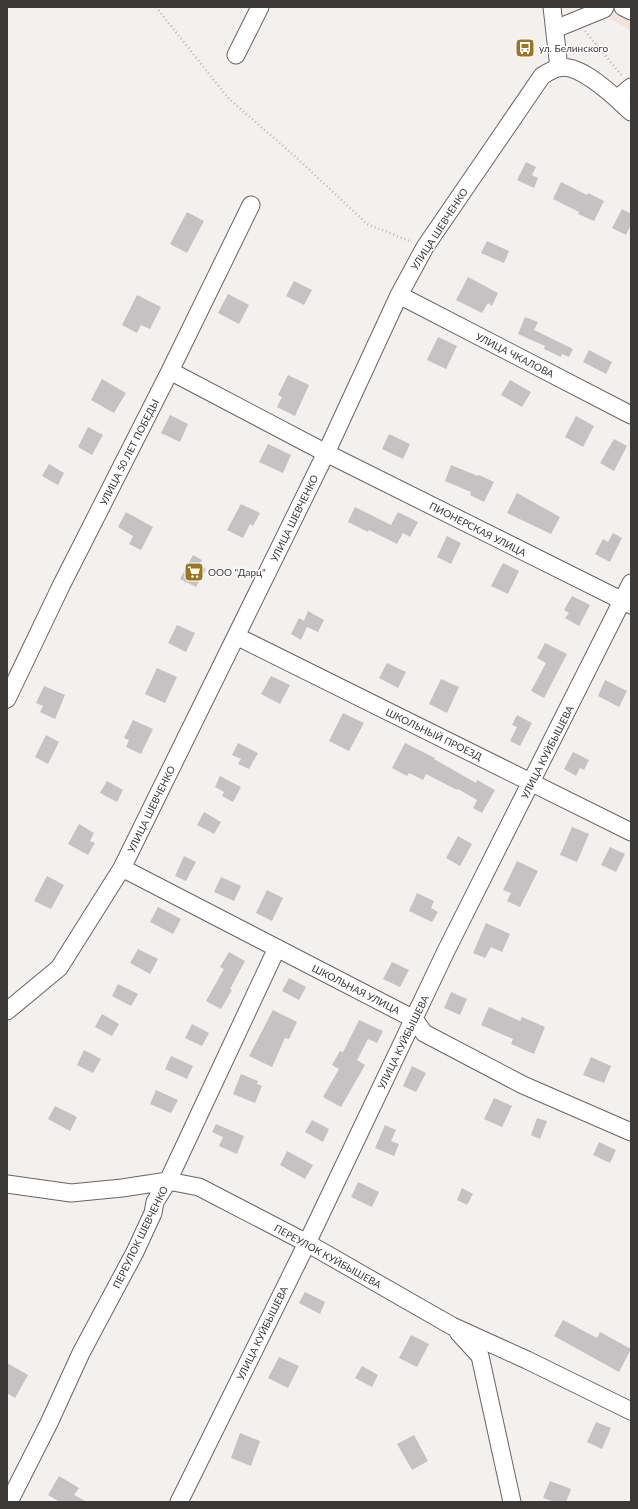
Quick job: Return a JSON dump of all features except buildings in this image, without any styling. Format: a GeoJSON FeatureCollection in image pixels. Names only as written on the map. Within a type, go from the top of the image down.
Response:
{"type":"FeatureCollection","features":[{"type":"Feature","properties":{"kind":"street"},"geometry":{"type":"LineString","coordinates":[[236,55],[260,7]]}},
{"type":"Feature","properties":{"kind":"street"},"geometry":{"type":"LineString","coordinates":[[552,7],[559,68],[567,67],[594,79],[631,112]]}},
{"type":"Feature","properties":{"kind":"street"},"geometry":{"type":"LineString","coordinates":[[555,29],[576,20],[613,8],[631,11]]}},
{"type":"Feature","properties":{"kind":"street","name":"УЛИЦА ШЕВЧЕНКО"},"geometry":{"type":"LineString","coordinates":[[7,1011],[59,968],[122,868],[326,453],[399,295],[425,247],[542,76],[559,68]]}},
{"type":"Feature","properties":{"kind":"street"},"geometry":{"type":"LineString","coordinates":[[617,100],[628,84]]}},
{"type":"Feature","properties":{"kind":"street","name":"УЛИЦА 50 ЛЕТ ПОБЕДЫ"},"geometry":{"type":"LineString","coordinates":[[7,699],[61,586],[170,371],[251,205]]}},
{"type":"Feature","properties":{"kind":"street","name":"УЛИЦА ЧКАЛОВА"},"geometry":{"type":"LineString","coordinates":[[399,295],[631,415]]}},
{"type":"Feature","properties":{"kind":"street","name":"ПИОНЕРСКАЯ УЛИЦА"},"geometry":{"type":"LineString","coordinates":[[170,371],[326,453],[627,603]]}},
{"type":"Feature","properties":{"kind":"street","name":"УЛИЦА КУЙБЫШЕВА"},"geometry":{"type":"LineString","coordinates":[[179,1502],[307,1243],[450,944],[532,782],[627,603],[631,583]]}},
{"type":"Feature","properties":{"kind":"street","name":"ШКОЛЬНЫЙ ПРОЕЗД"},"geometry":{"type":"LineString","coordinates":[[236,636],[631,832]]}},
{"type":"Feature","properties":{"kind":"street","name":"ШКОЛЬНАЯ УЛИЦА"},"geometry":{"type":"LineString","coordinates":[[122,868],[414,1019],[424,1033],[523,1085],[631,1132]]}},
{"type":"Feature","properties":{"kind":"street","name":"ПЕРЕУЛОК ШЕВЧЕНКО"},"geometry":{"type":"LineString","coordinates":[[9,1502],[49,1423],[81,1353],[154,1213],[155,1202],[168,1181],[277,948]]}},
{"type":"Feature","properties":{"kind":"street","name":"ПЕРЕУЛОК КУЙБЫШЕВА"},"geometry":{"type":"LineString","coordinates":[[7,1184],[71,1193],[122,1188],[168,1181],[199,1187],[307,1243],[452,1326],[527,1360],[631,1411]]}},
{"type":"Feature","properties":{"kind":"street"},"geometry":{"type":"LineString","coordinates":[[452,1326],[480,1356],[512,1502]]}},
{"type":"Feature","properties":{"kind":"path"},"geometry":{"type":"LineString","coordinates":[[156,7],[229,99],[297,158],[367,224],[425,247]]}},
{"type":"Feature","properties":{"kind":"path"},"geometry":{"type":"LineString","coordinates":[[576,20],[628,84]]}},
{"type":"Feature","properties":{"kind":"shaded area"},"geometry":{"type":"Polygon","coordinates":[[[591,7],[631,7],[631,31],[591,7]]]}},
{"type":"Feature","properties":{"kind":"place","name":"ул. Белинского"},"geometry":{"type":"Point","coordinates":[525,48]}},
{"type":"Feature","properties":{"kind":"place","name":"ООО \"Дарц\""},"geometry":{"type":"Point","coordinates":[194,572]}}]}
